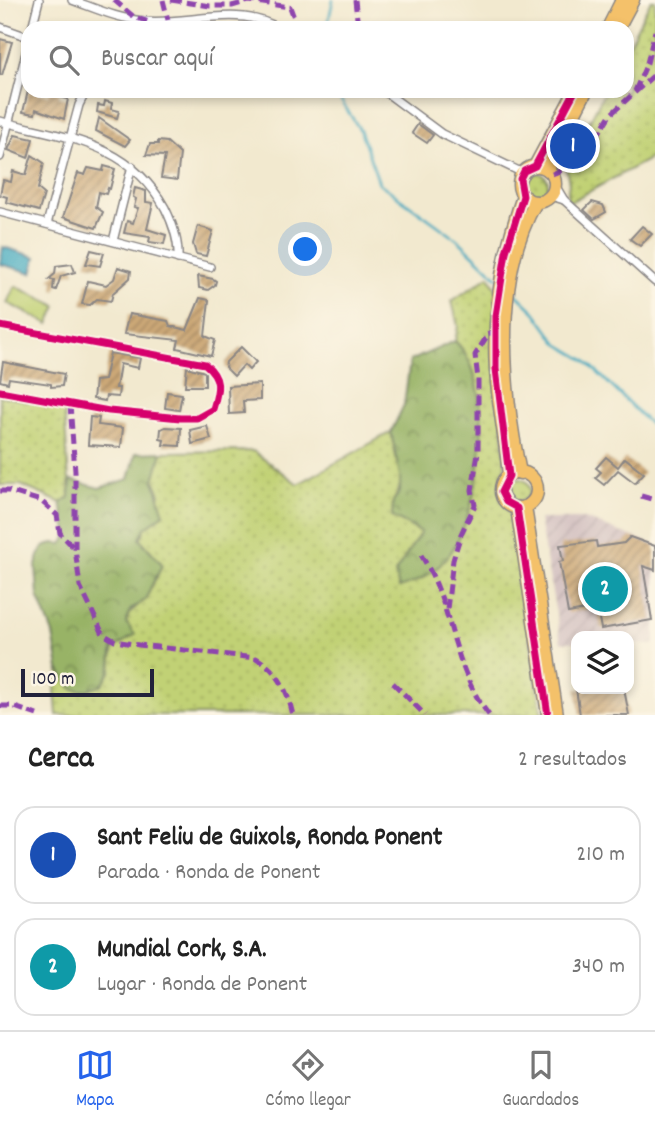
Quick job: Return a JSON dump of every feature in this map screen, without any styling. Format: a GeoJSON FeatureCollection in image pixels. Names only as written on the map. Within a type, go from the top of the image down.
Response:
{"type":"FeatureCollection","features":[{"type":"Feature","properties":{"kind":"main road"},"geometry":{"type":"LineString","coordinates":[[612,21],[622,0]]}},
{"type":"Feature","properties":{"kind":"main road"},"geometry":{"type":"LineString","coordinates":[[622,21],[632,0]]}},
{"type":"Feature","properties":{"kind":"main road"},"geometry":{"type":"LineString","coordinates":[[542,168],[572,98]]}},
{"type":"Feature","properties":{"kind":"main road"},"geometry":{"type":"LineString","coordinates":[[514,474],[503,304],[523,196],[519,185],[523,173],[542,168],[552,155],[582,98]]}},
{"type":"Feature","properties":{"kind":"main road"},"geometry":{"type":"LineString","coordinates":[[511,255],[536,202],[556,194],[542,168]]}},
{"type":"Feature","properties":{"kind":"main road"},"geometry":{"type":"LineString","coordinates":[[523,196],[536,202]]}},
{"type":"Feature","properties":{"kind":"main road"},"geometry":{"type":"LineString","coordinates":[[514,474],[531,477],[537,488],[534,499],[521,508],[506,502],[502,495],[503,483],[514,474]]}},
{"type":"Feature","properties":{"kind":"main road"},"geometry":{"type":"LineString","coordinates":[[521,508],[548,715]]}},
{"type":"Feature","properties":{"kind":"main road"},"geometry":{"type":"LineString","coordinates":[[521,508],[557,715]]}},
{"type":"Feature","properties":{"kind":"street"},"geometry":{"type":"LineString","coordinates":[[34,21],[39,0]]}},
{"type":"Feature","properties":{"kind":"street"},"geometry":{"type":"LineString","coordinates":[[72,0],[121,19],[140,21]]}},
{"type":"Feature","properties":{"kind":"street"},"geometry":{"type":"LineString","coordinates":[[170,21],[232,18],[266,21]]}},
{"type":"Feature","properties":{"kind":"street"},"geometry":{"type":"LineString","coordinates":[[0,27],[21,34]]}},
{"type":"Feature","properties":{"kind":"street"},"geometry":{"type":"LineString","coordinates":[[0,157],[21,74]]}},
{"type":"Feature","properties":{"kind":"street"},"geometry":{"type":"LineString","coordinates":[[47,224],[84,98]]}},
{"type":"Feature","properties":{"kind":"street"},"geometry":{"type":"LineString","coordinates":[[393,98],[442,134],[523,173]]}},
{"type":"Feature","properties":{"kind":"street"},"geometry":{"type":"LineString","coordinates":[[0,121],[109,151],[132,166],[159,197],[171,219],[179,245],[178,258]]}},
{"type":"Feature","properties":{"kind":"street"},"geometry":{"type":"LineString","coordinates":[[113,242],[132,166]]}},
{"type":"Feature","properties":{"kind":"street"},"geometry":{"type":"LineString","coordinates":[[556,194],[655,282]]}},
{"type":"Feature","properties":{"kind":"street"},"geometry":{"type":"LineString","coordinates":[[0,212],[210,267]]}},
{"type":"Feature","properties":{"kind":"street"},"geometry":{"type":"LineString","coordinates":[[0,326],[205,364],[217,374],[219,387],[213,409],[197,418],[109,411],[0,391]]}},
{"type":"Feature","properties":{"kind":"shaded area"},"geometry":{"type":"Polygon","coordinates":[[[539,519],[585,519],[655,545],[655,645],[634,645],[634,631],[571,631],[571,642],[561,642],[539,519]]]}},
{"type":"Feature","properties":{"kind":"green space"},"geometry":{"type":"Polygon","coordinates":[[[651,0],[655,0],[655,156],[570,202],[567,198],[569,183],[566,167],[601,98],[634,98],[634,33],[651,0]]]}},
{"type":"Feature","properties":{"kind":"green space"},"geometry":{"type":"Polygon","coordinates":[[[537,173],[545,176],[548,184],[545,192],[537,195],[529,192],[526,184],[529,176],[537,173]]]}},
{"type":"Feature","properties":{"kind":"green space"},"geometry":{"type":"Polygon","coordinates":[[[489,276],[496,288],[505,467],[499,494],[512,517],[542,715],[57,715],[55,688],[59,669],[71,688],[111,671],[120,630],[131,612],[147,599],[162,564],[140,539],[160,494],[154,480],[162,452],[253,451],[298,484],[391,432],[401,477],[393,501],[410,525],[421,532],[412,547],[451,552],[473,490],[479,450],[473,385],[465,355],[455,341],[458,326],[452,301],[489,276]]]}},
{"type":"Feature","properties":{"kind":"green space"},"geometry":{"type":"Polygon","coordinates":[[[15,286],[57,306],[49,324],[7,303],[15,286]]]}},
{"type":"Feature","properties":{"kind":"green space"},"geometry":{"type":"Polygon","coordinates":[[[455,341],[469,360],[477,385],[481,414],[481,445],[471,505],[462,531],[446,559],[428,574],[399,588],[395,573],[421,532],[392,517],[393,501],[400,492],[400,476],[391,432],[404,405],[410,361],[455,341]]]}},
{"type":"Feature","properties":{"kind":"green space"},"geometry":{"type":"Polygon","coordinates":[[[0,396],[64,408],[70,497],[61,503],[21,485],[0,485],[0,396]]]}},
{"type":"Feature","properties":{"kind":"green space"},"geometry":{"type":"Polygon","coordinates":[[[162,452],[154,480],[164,514],[145,528],[140,539],[162,564],[147,599],[131,609],[126,622],[135,635],[112,649],[111,671],[101,686],[82,691],[71,688],[59,669],[53,634],[38,596],[36,565],[42,548],[53,543],[62,544],[68,536],[61,503],[70,497],[71,480],[99,488],[129,479],[136,453],[162,452]]]}},
{"type":"Feature","properties":{"kind":"green space"},"geometry":{"type":"Polygon","coordinates":[[[519,479],[527,482],[530,490],[527,498],[519,501],[511,498],[508,490],[511,482],[519,479]]]}},
{"type":"Feature","properties":{"kind":"water"},"geometry":{"type":"Polygon","coordinates":[[[3,247],[36,257],[32,273],[0,264],[3,247]]]}},
{"type":"Feature","properties":{"kind":"building"},"geometry":{"type":"Polygon","coordinates":[[[0,39],[12,42],[2,75],[0,75],[0,39]]]}},
{"type":"Feature","properties":{"kind":"building"},"geometry":{"type":"Polygon","coordinates":[[[26,98],[68,99],[64,119],[36,109],[35,114],[23,112],[26,98]]]}},
{"type":"Feature","properties":{"kind":"building"},"geometry":{"type":"Polygon","coordinates":[[[105,101],[112,103],[111,109],[119,111],[117,118],[97,112],[98,105],[104,106],[105,101]]]}},
{"type":"Feature","properties":{"kind":"building"},"geometry":{"type":"Polygon","coordinates":[[[99,118],[130,140],[125,146],[96,131],[99,118]]]}},
{"type":"Feature","properties":{"kind":"building"},"geometry":{"type":"Polygon","coordinates":[[[418,124],[433,135],[427,143],[412,133],[418,124]]]}},
{"type":"Feature","properties":{"kind":"building"},"geometry":{"type":"Polygon","coordinates":[[[15,135],[33,139],[28,158],[8,150],[15,135]]]}},
{"type":"Feature","properties":{"kind":"building"},"geometry":{"type":"Polygon","coordinates":[[[158,141],[167,142],[180,154],[177,180],[161,178],[165,156],[146,155],[150,144],[158,144],[158,141]]]}},
{"type":"Feature","properties":{"kind":"building"},"geometry":{"type":"Polygon","coordinates":[[[32,155],[44,163],[38,189],[44,194],[39,211],[6,202],[7,197],[0,195],[3,180],[11,182],[13,171],[26,175],[32,155]]]}},
{"type":"Feature","properties":{"kind":"building"},"geometry":{"type":"Polygon","coordinates":[[[104,166],[115,169],[110,189],[108,188],[106,194],[99,192],[96,207],[103,212],[96,228],[63,217],[78,173],[85,175],[88,168],[103,171],[104,166]]]}},
{"type":"Feature","properties":{"kind":"building"},"geometry":{"type":"Polygon","coordinates":[[[135,188],[146,191],[146,202],[153,203],[147,229],[166,235],[164,244],[149,242],[150,237],[124,233],[127,221],[133,223],[138,208],[134,207],[135,188]]]}},
{"type":"Feature","properties":{"kind":"building"},"geometry":{"type":"Polygon","coordinates":[[[592,202],[603,205],[606,212],[594,219],[584,210],[592,202]]]}},
{"type":"Feature","properties":{"kind":"building"},"geometry":{"type":"Polygon","coordinates":[[[198,226],[213,231],[206,256],[196,254],[193,244],[198,226]]]}},
{"type":"Feature","properties":{"kind":"building"},"geometry":{"type":"Polygon","coordinates":[[[642,226],[652,234],[640,246],[630,239],[642,226]]]}},
{"type":"Feature","properties":{"kind":"building"},"geometry":{"type":"Polygon","coordinates":[[[91,250],[104,253],[100,266],[86,264],[91,250]]]}},
{"type":"Feature","properties":{"kind":"building"},"geometry":{"type":"Polygon","coordinates":[[[72,264],[75,272],[61,276],[56,290],[53,289],[54,280],[49,279],[55,274],[56,266],[72,264]]]}},
{"type":"Feature","properties":{"kind":"building"},"geometry":{"type":"Polygon","coordinates":[[[118,267],[131,271],[130,278],[113,293],[111,301],[97,299],[90,305],[82,304],[88,281],[106,285],[114,279],[118,267]]]}},
{"type":"Feature","properties":{"kind":"building"},"geometry":{"type":"Polygon","coordinates":[[[198,276],[213,279],[216,281],[215,285],[208,290],[199,288],[198,276]]]}},
{"type":"Feature","properties":{"kind":"building"},"geometry":{"type":"Polygon","coordinates":[[[200,298],[209,300],[205,336],[215,340],[211,356],[177,348],[179,340],[124,334],[129,314],[168,321],[170,326],[187,330],[200,298]]]}},
{"type":"Feature","properties":{"kind":"building"},"geometry":{"type":"Polygon","coordinates":[[[241,347],[256,362],[249,370],[244,365],[234,376],[225,367],[226,362],[241,347]]]}},
{"type":"Feature","properties":{"kind":"building"},"geometry":{"type":"Polygon","coordinates":[[[110,353],[140,358],[138,368],[120,364],[116,388],[119,388],[118,397],[106,396],[105,401],[93,399],[95,381],[104,380],[110,353]]]}},
{"type":"Feature","properties":{"kind":"building"},"geometry":{"type":"Polygon","coordinates":[[[3,362],[64,374],[62,386],[51,387],[51,384],[9,378],[8,383],[0,381],[3,362]]]}},
{"type":"Feature","properties":{"kind":"building"},"geometry":{"type":"Polygon","coordinates":[[[187,367],[205,372],[205,386],[185,386],[187,367]]]}},
{"type":"Feature","properties":{"kind":"building"},"geometry":{"type":"Polygon","coordinates":[[[260,384],[260,400],[243,401],[244,413],[229,414],[228,386],[260,384]]]}},
{"type":"Feature","properties":{"kind":"building"},"geometry":{"type":"Polygon","coordinates":[[[167,392],[182,394],[179,410],[165,408],[167,392]]]}},
{"type":"Feature","properties":{"kind":"building"},"geometry":{"type":"Polygon","coordinates":[[[90,417],[99,418],[98,425],[123,428],[121,447],[88,445],[90,417]]]}},
{"type":"Feature","properties":{"kind":"building"},"geometry":{"type":"Polygon","coordinates":[[[207,426],[211,439],[192,444],[190,430],[207,426]]]}},
{"type":"Feature","properties":{"kind":"building"},"geometry":{"type":"Polygon","coordinates":[[[181,428],[180,446],[163,445],[164,440],[160,439],[161,429],[181,428]]]}},
{"type":"Feature","properties":{"kind":"building"},"geometry":{"type":"Polygon","coordinates":[[[606,457],[618,467],[625,458],[644,473],[635,483],[618,470],[604,485],[595,478],[601,472],[596,468],[606,457]]]}},
{"type":"Feature","properties":{"kind":"building"},"geometry":{"type":"Polygon","coordinates":[[[630,537],[655,546],[655,570],[643,566],[652,620],[601,629],[597,608],[568,613],[559,562],[563,561],[560,545],[596,541],[597,547],[624,543],[630,537]]]}},
{"type":"Feature","properties":{"kind":"building"},"geometry":{"type":"Polygon","coordinates":[[[577,694],[625,694],[629,715],[580,715],[577,694]]]}},
{"type":"Feature","properties":{"kind":"waterway"},"geometry":{"type":"LineString","coordinates":[[328,21],[333,0]]}},
{"type":"Feature","properties":{"kind":"waterway"},"geometry":{"type":"LineString","coordinates":[[339,98],[360,130],[379,183],[458,240],[498,278]]}},
{"type":"Feature","properties":{"kind":"waterway"},"geometry":{"type":"LineString","coordinates":[[514,292],[535,312],[558,344],[585,360],[655,429]]}},
{"type":"Feature","properties":{"kind":"marked path"},"geometry":{"type":"LineString","coordinates":[[114,0],[134,17],[146,21]]}},
{"type":"Feature","properties":{"kind":"marked path"},"geometry":{"type":"LineString","coordinates":[[163,0],[168,20]]}},
{"type":"Feature","properties":{"kind":"marked path"},"geometry":{"type":"LineString","coordinates":[[171,0],[210,6],[232,6],[249,1],[290,7],[295,21]]}},
{"type":"Feature","properties":{"kind":"marked path"},"geometry":{"type":"LineString","coordinates":[[355,0],[357,21]]}},
{"type":"Feature","properties":{"kind":"marked path"},"geometry":{"type":"LineString","coordinates":[[635,91],[647,63],[655,31]]}},
{"type":"Feature","properties":{"kind":"marked path"},"geometry":{"type":"LineString","coordinates":[[634,93],[655,74]]}},
{"type":"Feature","properties":{"kind":"marked path"},"geometry":{"type":"LineString","coordinates":[[552,174],[580,163],[610,115],[629,98]]}},
{"type":"Feature","properties":{"kind":"marked path"},"geometry":{"type":"LineString","coordinates":[[447,609],[453,560],[461,534],[475,505],[472,490],[478,453],[478,379],[475,355],[489,333],[496,334]]}},
{"type":"Feature","properties":{"kind":"marked path"},"geometry":{"type":"LineString","coordinates":[[70,404],[75,471],[75,549],[80,586],[103,634],[115,641],[139,645],[256,658],[271,669],[281,682],[293,715]]}},
{"type":"Feature","properties":{"kind":"marked path"},"geometry":{"type":"LineString","coordinates":[[0,491],[9,491],[41,501],[57,515],[60,533],[75,549]]}},
{"type":"Feature","properties":{"kind":"marked path"},"geometry":{"type":"LineString","coordinates":[[641,496],[655,500]]}},
{"type":"Feature","properties":{"kind":"marked path"},"geometry":{"type":"LineString","coordinates":[[421,555],[440,595],[467,676],[489,715]]}},
{"type":"Feature","properties":{"kind":"marked path"},"geometry":{"type":"LineString","coordinates":[[393,683],[425,715]]}},
{"type":"Feature","properties":{"kind":"marked path"},"geometry":{"type":"LineString","coordinates":[[0,706],[12,706],[37,715]]}},
{"type":"Feature","properties":{"kind":"cycle path"},"geometry":{"type":"LineString","coordinates":[[548,715],[517,508],[506,502],[501,492],[509,476],[496,369],[496,316],[506,252],[523,196],[520,179],[524,171],[535,166],[571,98]]}},
{"type":"Feature","properties":{"kind":"cycle path"},"geometry":{"type":"LineString","coordinates":[[0,326],[205,364],[218,384],[213,409],[197,418],[109,411],[0,391]]}},
{"type":"Feature","properties":{"kind":"place","name":"Sant Feliu de Guixols, Ronda Ponent"},"geometry":{"type":"Point","coordinates":[573,146]}},
{"type":"Feature","properties":{"kind":"place","name":"Mundial Cork, S.A."},"geometry":{"type":"Point","coordinates":[605,589]}}]}
